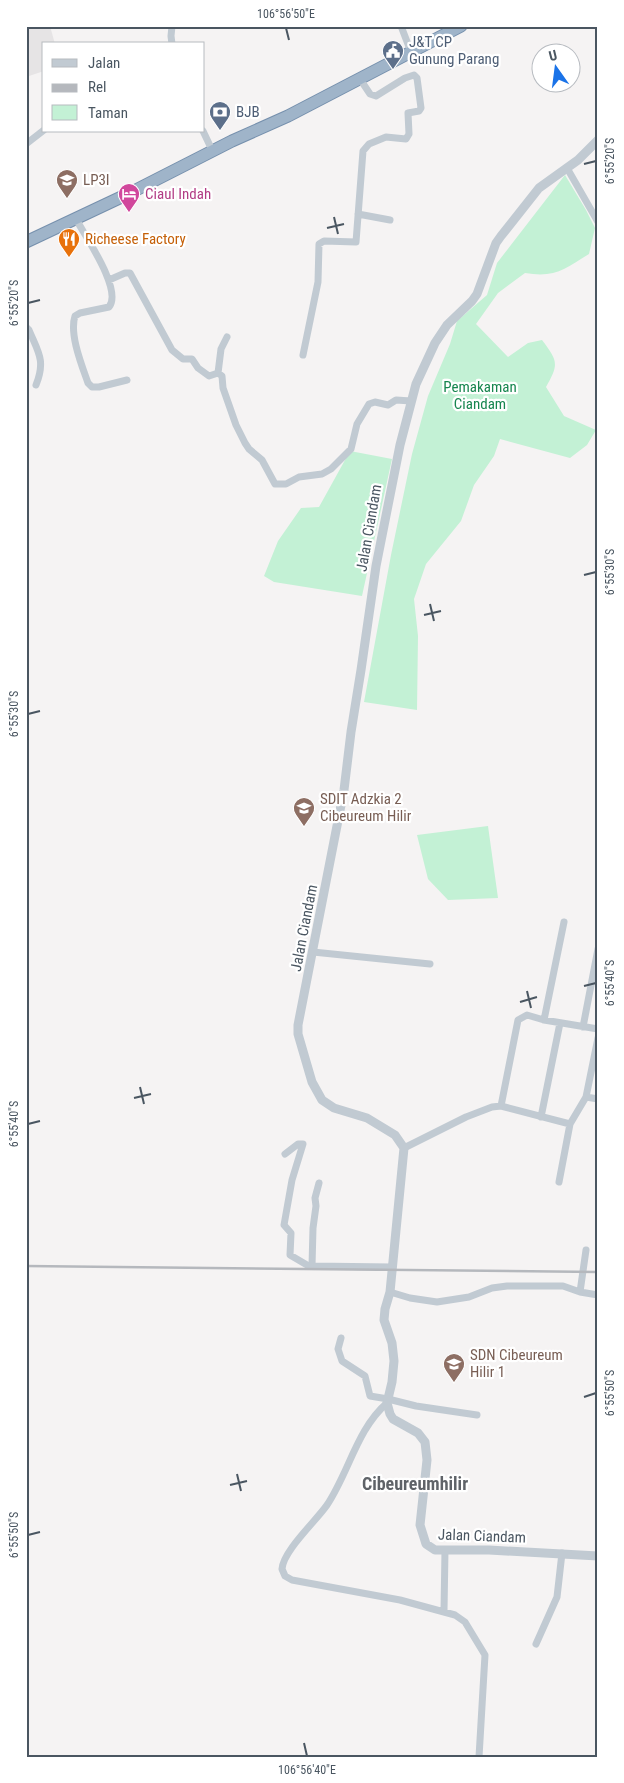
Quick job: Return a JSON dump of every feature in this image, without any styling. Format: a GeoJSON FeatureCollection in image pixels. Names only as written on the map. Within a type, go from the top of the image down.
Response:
{"type":"FeatureCollection","features":[{"type":"Feature","properties":{"kind":"highway"},"geometry":{"type":"LineString","coordinates":[[26,242],[138,189],[212,150],[318,101],[461,26]]}},
{"type":"Feature","properties":{"kind":"street"},"geometry":{"type":"LineString","coordinates":[[172,26],[172,42]]}},
{"type":"Feature","properties":{"kind":"street"},"geometry":{"type":"LineString","coordinates":[[401,26],[411,52]]}},
{"type":"Feature","properties":{"kind":"street"},"geometry":{"type":"LineString","coordinates":[[303,355],[318,282],[319,244],[324,240],[355,242],[363,151],[369,144],[386,137],[406,139],[409,134],[408,113],[419,111],[421,108],[417,78],[414,75],[405,78],[376,96],[370,94],[360,80]]}},
{"type":"Feature","properties":{"kind":"street"},"geometry":{"type":"LineString","coordinates":[[26,144],[42,132]]}},
{"type":"Feature","properties":{"kind":"street"},"geometry":{"type":"LineString","coordinates":[[203,132],[212,150]]}},
{"type":"Feature","properties":{"kind":"street","name":"Jalan Ciandam"},"geometry":{"type":"LineString","coordinates":[[404,1148],[395,1135],[367,1118],[326,1104],[314,1088],[298,1031],[344,790],[381,535],[411,401],[434,342],[447,325],[477,294],[496,244],[539,188],[568,168],[598,140]]}},
{"type":"Feature","properties":{"kind":"street"},"geometry":{"type":"LineString","coordinates":[[568,168],[598,222]]}},
{"type":"Feature","properties":{"kind":"street"},"geometry":{"type":"LineString","coordinates":[[358,214],[390,220]]}},
{"type":"Feature","properties":{"kind":"street"},"geometry":{"type":"LineString","coordinates":[[76,219],[109,280],[112,294],[112,305],[105,309],[80,313],[75,316],[73,324],[75,339],[87,380],[92,387],[126,380]]}},
{"type":"Feature","properties":{"kind":"street"},"geometry":{"type":"LineString","coordinates":[[109,280],[125,273],[130,273],[172,350],[183,359],[192,359],[198,368],[209,376],[218,373]]}},
{"type":"Feature","properties":{"kind":"street"},"geometry":{"type":"LineString","coordinates":[[26,327],[29,330],[41,361],[42,367],[36,385]]}},
{"type":"Feature","properties":{"kind":"street"},"geometry":{"type":"LineString","coordinates":[[218,373],[221,349],[227,337]]}},
{"type":"Feature","properties":{"kind":"street"},"geometry":{"type":"LineString","coordinates":[[218,373],[223,377],[223,388],[236,425],[245,443],[262,460],[277,485],[286,484],[299,477],[322,474],[331,469],[351,450],[357,424],[370,404],[375,402],[388,405],[396,400],[411,401]]}},
{"type":"Feature","properties":{"kind":"street"},"geometry":{"type":"LineString","coordinates":[[544,1020],[564,922]]}},
{"type":"Feature","properties":{"kind":"street"},"geometry":{"type":"LineString","coordinates":[[583,1027],[598,949]]}},
{"type":"Feature","properties":{"kind":"street"},"geometry":{"type":"LineString","coordinates":[[313,952],[430,964]]}},
{"type":"Feature","properties":{"kind":"street"},"geometry":{"type":"LineString","coordinates":[[501,1106],[518,1020],[522,1016],[527,1015],[544,1020],[598,1029]]}},
{"type":"Feature","properties":{"kind":"street"},"geometry":{"type":"LineString","coordinates":[[541,1117],[560,1022]]}},
{"type":"Feature","properties":{"kind":"street"},"geometry":{"type":"LineString","coordinates":[[559,1182],[570,1124],[586,1098],[598,1038]]}},
{"type":"Feature","properties":{"kind":"street"},"geometry":{"type":"LineString","coordinates":[[586,1098],[598,1098]]}},
{"type":"Feature","properties":{"kind":"street"},"geometry":{"type":"LineString","coordinates":[[479,1757],[484,1652],[465,1622],[455,1615],[444,1611],[389,1598],[292,1580],[285,1576],[282,1569],[285,1557],[332,1498],[372,1418],[388,1401],[393,1375],[394,1354],[384,1315],[390,1292],[404,1148],[492,1107],[501,1106],[570,1124]]}},
{"type":"Feature","properties":{"kind":"street"},"geometry":{"type":"LineString","coordinates":[[285,1154],[298,1144],[303,1144],[292,1180],[284,1225],[292,1233],[290,1255],[312,1266],[392,1267]]}},
{"type":"Feature","properties":{"kind":"street"},"geometry":{"type":"LineString","coordinates":[[312,1266],[315,1198],[319,1183]]}},
{"type":"Feature","properties":{"kind":"street"},"geometry":{"type":"LineString","coordinates":[[580,1292],[586,1250]]}},
{"type":"Feature","properties":{"kind":"street"},"geometry":{"type":"LineString","coordinates":[[390,1292],[410,1298],[438,1302],[507,1286],[563,1286],[580,1292],[598,1295]]}},
{"type":"Feature","properties":{"kind":"street"},"geometry":{"type":"LineString","coordinates":[[342,1338],[338,1349],[342,1361],[364,1376],[370,1396],[416,1406],[477,1415]]}},
{"type":"Feature","properties":{"kind":"street","name":"Jalan Ciandam"},"geometry":{"type":"LineString","coordinates":[[388,1401],[390,1414],[394,1419],[418,1433],[425,1442],[427,1460],[421,1515],[422,1532],[429,1547],[435,1550],[562,1553],[598,1556]]}},
{"type":"Feature","properties":{"kind":"street"},"geometry":{"type":"LineString","coordinates":[[444,1611],[446,1550]]}},
{"type":"Feature","properties":{"kind":"street"},"geometry":{"type":"LineString","coordinates":[[536,1644],[557,1597],[562,1553]]}},
{"type":"Feature","properties":{"kind":"shaded area"},"geometry":{"type":"Polygon","coordinates":[[[26,26],[50,26],[54,42],[42,42],[42,72],[26,77],[26,26]]]}},
{"type":"Feature","properties":{"kind":"green space","name":"Pemakaman Ciandam"},"geometry":{"type":"Polygon","coordinates":[[[565,175],[595,228],[589,254],[559,271],[544,274],[525,273],[498,293],[476,324],[508,357],[528,343],[542,340],[554,358],[555,363],[555,368],[546,387],[564,416],[596,430],[587,445],[570,458],[500,439],[494,456],[474,485],[461,521],[426,564],[414,599],[418,636],[417,710],[364,702],[412,454],[428,396],[450,344],[457,321],[487,295],[497,263],[565,175]]]}},
{"type":"Feature","properties":{"kind":"green space"},"geometry":{"type":"Polygon","coordinates":[[[350,451],[392,459],[362,596],[274,582],[264,576],[278,541],[301,508],[319,507],[350,451]]]}},
{"type":"Feature","properties":{"kind":"green space"},"geometry":{"type":"Polygon","coordinates":[[[488,826],[498,898],[448,900],[428,879],[417,835],[488,826]]]}},
{"type":"Feature","properties":{"kind":"railway"},"geometry":{"type":"LineString","coordinates":[[26,1266],[598,1272]]}},
{"type":"Feature","properties":{"kind":"place","name":"J&T CP Gunung Parang"},"geometry":{"type":"Point","coordinates":[393,70]}},
{"type":"Feature","properties":{"kind":"place","name":"BJB"},"geometry":{"type":"Point","coordinates":[220,131]}},
{"type":"Feature","properties":{"kind":"place","name":"LP3I"},"geometry":{"type":"Point","coordinates":[67,199]}},
{"type":"Feature","properties":{"kind":"place","name":"Ciaul Indah"},"geometry":{"type":"Point","coordinates":[129,213]}},
{"type":"Feature","properties":{"kind":"place","name":"Richeese Factory"},"geometry":{"type":"Point","coordinates":[69,258]}},
{"type":"Feature","properties":{"kind":"place","name":"SDIT Adzkia 2 Cibeureum Hilir"},"geometry":{"type":"Point","coordinates":[304,827]}},
{"type":"Feature","properties":{"kind":"place","name":"SDN Cibeureum Hilir 1"},"geometry":{"type":"Point","coordinates":[454,1383]}},
{"type":"Feature","properties":{"kind":"district","name":"Cibeureumhilir"},"geometry":{"type":"Point","coordinates":[415,1484]}}]}
